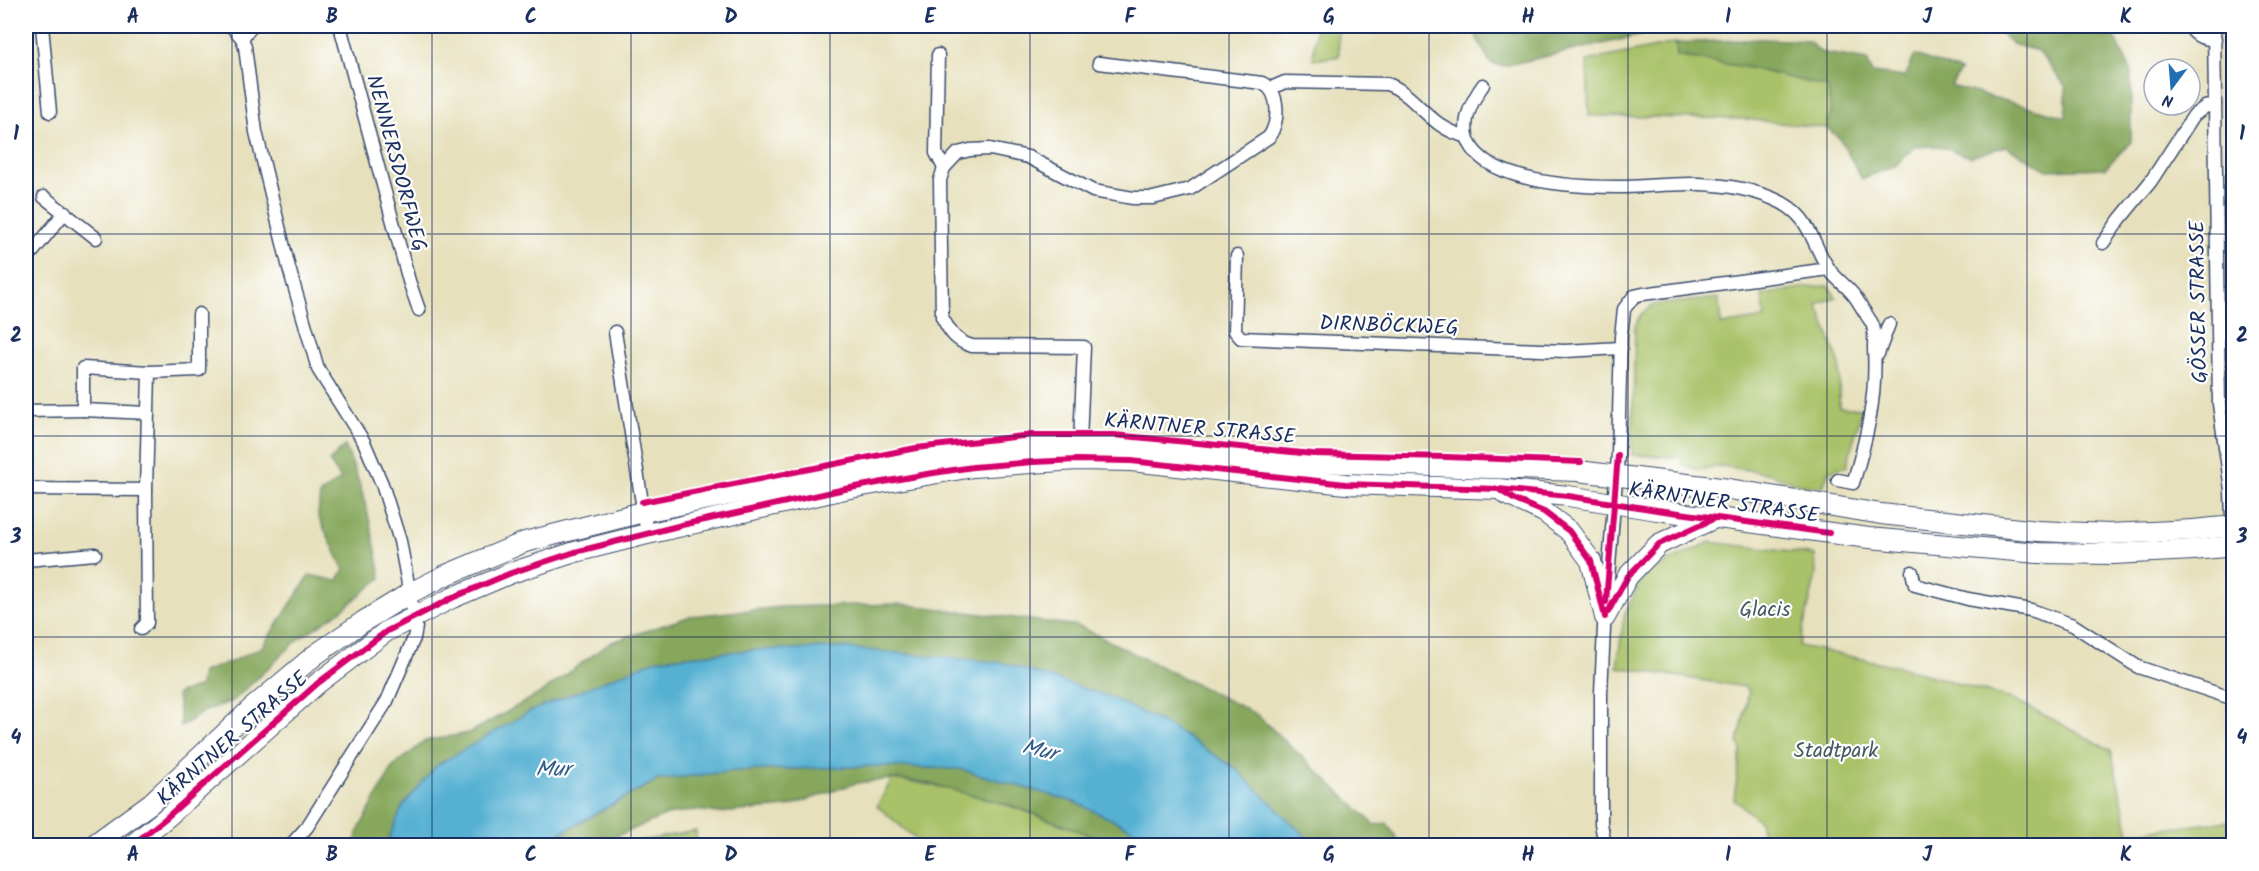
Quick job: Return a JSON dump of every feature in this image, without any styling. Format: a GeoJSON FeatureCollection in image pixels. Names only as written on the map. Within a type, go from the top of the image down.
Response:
{"type":"FeatureCollection","features":[{"type":"Feature","properties":{"kind":"main road","name":"KÄRNTNER STRASSE"},"geometry":{"type":"LineString","coordinates":[[92,846],[151,803],[251,710],[315,655],[410,593],[474,563],[525,542],[643,512],[936,454],[1080,442],[1171,447],[1315,462],[1578,471],[1729,489],[1881,514],[2038,531],[2109,534],[2234,526]]}},
{"type":"Feature","properties":{"kind":"main road","name":"KÄRNTNER STRASSE"},"geometry":{"type":"LineString","coordinates":[[131,846],[175,811],[318,683],[387,631],[510,573],[575,552],[647,534],[845,489],[973,467],[1077,460],[1131,461],[1182,465],[1289,480],[1498,489],[1568,496],[1869,538],[2038,553],[2113,554],[2234,546]]}},
{"type":"Feature","properties":{"kind":"main road"},"geometry":{"type":"LineString","coordinates":[[1498,489],[1515,500],[1544,512],[1569,531],[1592,561],[1605,617]]}},
{"type":"Feature","properties":{"kind":"main road"},"geometry":{"type":"LineString","coordinates":[[1605,617],[1628,576],[1659,544],[1716,518]]}},
{"type":"Feature","properties":{"kind":"street"},"geometry":{"type":"LineString","coordinates":[[42,26],[50,112]]}},
{"type":"Feature","properties":{"kind":"street"},"geometry":{"type":"LineString","coordinates":[[231,26],[242,38],[245,47],[256,132],[288,268],[318,369],[364,442],[382,484],[400,541],[415,617],[414,638],[387,701],[307,827],[290,846]]}},
{"type":"Feature","properties":{"kind":"street"},"geometry":{"type":"LineString","coordinates":[[242,38],[252,26]]}},
{"type":"Feature","properties":{"kind":"street","name":"NENNERSDORFWEG"},"geometry":{"type":"LineString","coordinates":[[340,26],[406,270],[419,310]]}},
{"type":"Feature","properties":{"kind":"street"},"geometry":{"type":"LineString","coordinates":[[2189,26],[2195,35],[2207,40],[2215,39]]}},
{"type":"Feature","properties":{"kind":"street","name":"GÖSSER STRASSE"},"geometry":{"type":"LineString","coordinates":[[2214,26],[2219,404],[2231,490],[2234,576]]}},
{"type":"Feature","properties":{"kind":"street"},"geometry":{"type":"LineString","coordinates":[[938,55],[936,153],[944,168]]}},
{"type":"Feature","properties":{"kind":"street"},"geometry":{"type":"LineString","coordinates":[[1080,442],[1084,347],[972,346],[961,343],[951,334],[942,317],[940,180],[944,168],[958,153],[990,149],[1028,157],[1094,191],[1152,198],[1185,190],[1269,138],[1274,127],[1276,102],[1271,88],[1262,82],[1099,63]]}},
{"type":"Feature","properties":{"kind":"street"},"geometry":{"type":"LineString","coordinates":[[1271,88],[1285,82],[1388,84],[1394,86],[1454,134],[1466,136]]}},
{"type":"Feature","properties":{"kind":"street"},"geometry":{"type":"LineString","coordinates":[[1483,85],[1470,107],[1466,136],[1471,149],[1479,158],[1506,171],[1536,180],[1573,185],[1617,187],[1712,184],[1774,199],[1804,220],[1829,269],[1853,294],[1873,325],[1875,363],[1871,418],[1853,483],[1838,480]]}},
{"type":"Feature","properties":{"kind":"street"},"geometry":{"type":"LineString","coordinates":[[2103,243],[2151,181],[2194,115],[2215,104]]}},
{"type":"Feature","properties":{"kind":"street"},"geometry":{"type":"LineString","coordinates":[[44,197],[96,238]]}},
{"type":"Feature","properties":{"kind":"street"},"geometry":{"type":"LineString","coordinates":[[26,274],[26,259],[65,212]]}},
{"type":"Feature","properties":{"kind":"street","name":"DIRNBÖCKWEG"},"geometry":{"type":"LineString","coordinates":[[1237,256],[1235,331],[1241,338],[1565,351],[1621,348]]}},
{"type":"Feature","properties":{"kind":"street"},"geometry":{"type":"LineString","coordinates":[[1605,846],[1601,823],[1601,693],[1616,476],[1624,309],[1634,296],[1829,269]]}},
{"type":"Feature","properties":{"kind":"street"},"geometry":{"type":"LineString","coordinates":[[83,410],[83,368],[149,372],[199,370],[199,314]]}},
{"type":"Feature","properties":{"kind":"street"},"geometry":{"type":"LineString","coordinates":[[1875,363],[1888,324]]}},
{"type":"Feature","properties":{"kind":"street"},"geometry":{"type":"LineString","coordinates":[[615,332],[647,534]]}},
{"type":"Feature","properties":{"kind":"street"},"geometry":{"type":"LineString","coordinates":[[141,629],[147,623],[146,490],[149,372]]}},
{"type":"Feature","properties":{"kind":"street"},"geometry":{"type":"LineString","coordinates":[[26,411],[83,410],[148,413]]}},
{"type":"Feature","properties":{"kind":"street"},"geometry":{"type":"LineString","coordinates":[[26,489],[146,490]]}},
{"type":"Feature","properties":{"kind":"street"},"geometry":{"type":"LineString","coordinates":[[26,560],[95,554]]}},
{"type":"Feature","properties":{"kind":"street"},"geometry":{"type":"LineString","coordinates":[[1912,572],[1915,585],[1968,599],[2031,610],[2073,624],[2138,667],[2234,699]]}},
{"type":"Feature","properties":{"kind":"green space"},"geometry":{"type":"Polygon","coordinates":[[[1316,26],[1338,26],[1339,56],[1313,60],[1316,26]]]}},
{"type":"Feature","properties":{"kind":"green space"},"geometry":{"type":"Polygon","coordinates":[[[1471,26],[1784,26],[1660,31],[1503,66],[1490,63],[1471,26]]]}},
{"type":"Feature","properties":{"kind":"green space"},"geometry":{"type":"Polygon","coordinates":[[[1980,26],[2110,26],[2131,71],[2131,142],[2105,168],[2047,170],[2006,146],[1971,157],[1938,146],[1914,147],[1897,165],[1862,179],[1840,139],[1827,128],[1831,115],[1828,87],[1750,68],[1677,56],[1676,43],[1762,39],[1809,41],[1820,52],[1867,60],[1872,73],[1905,77],[1915,55],[1960,71],[1951,86],[2066,117],[2066,87],[2038,51],[2012,44],[1995,27],[1987,33],[1980,26]]]}},
{"type":"Feature","properties":{"kind":"green space"},"geometry":{"type":"Polygon","coordinates":[[[1676,43],[1677,56],[1750,68],[1828,87],[1831,115],[1827,128],[1745,119],[1589,116],[1587,61],[1676,43]]]}},
{"type":"Feature","properties":{"kind":"green space"},"geometry":{"type":"Polygon","coordinates":[[[1829,286],[1836,297],[1817,304],[1840,365],[1839,407],[1862,409],[1847,466],[1829,471],[1823,487],[1803,485],[1767,473],[1722,466],[1699,470],[1683,465],[1681,457],[1632,455],[1635,327],[1640,315],[1653,305],[1719,298],[1721,325],[1765,318],[1762,295],[1807,287],[1829,286]]]}},
{"type":"Feature","properties":{"kind":"green space"},"geometry":{"type":"Polygon","coordinates":[[[345,446],[358,478],[367,511],[381,578],[342,610],[300,638],[234,700],[203,712],[181,727],[177,694],[200,686],[202,672],[231,662],[262,647],[310,575],[337,581],[344,570],[318,516],[320,494],[341,479],[329,461],[345,446]]]}},
{"type":"Feature","properties":{"kind":"green space","name":"Stadtpark"},"geometry":{"type":"Polygon","coordinates":[[[1710,542],[1815,555],[1816,575],[1799,646],[1897,666],[2015,700],[2111,750],[2129,833],[2228,821],[2229,845],[1766,845],[1760,822],[1734,799],[1741,750],[1738,743],[1749,692],[1745,687],[1617,667],[1624,616],[1644,574],[1710,542]]]}},
{"type":"Feature","properties":{"kind":"green space"},"geometry":{"type":"Polygon","coordinates":[[[901,604],[1079,626],[1256,714],[1375,825],[1387,823],[1401,845],[1312,845],[1235,768],[1174,729],[1110,697],[844,648],[752,650],[658,659],[403,806],[386,845],[353,846],[359,829],[393,767],[425,741],[469,733],[544,691],[609,643],[691,616],[781,607],[901,604]]]}},
{"type":"Feature","properties":{"kind":"green space"},"geometry":{"type":"Polygon","coordinates":[[[876,766],[960,769],[1075,802],[1165,845],[1116,845],[1013,806],[923,782],[892,779],[856,783],[787,807],[718,813],[695,810],[667,815],[595,845],[538,846],[657,780],[734,771],[876,766]]]}},
{"type":"Feature","properties":{"kind":"green space"},"geometry":{"type":"Polygon","coordinates":[[[892,779],[922,783],[979,796],[1116,845],[923,845],[877,806],[892,779]]]}},
{"type":"Feature","properties":{"kind":"green space"},"geometry":{"type":"Polygon","coordinates":[[[696,831],[696,845],[618,845],[696,831]]]}},
{"type":"Feature","properties":{"kind":"water","name":"Mur"},"geometry":{"type":"Polygon","coordinates":[[[844,648],[1004,663],[1110,697],[1174,729],[1235,768],[1312,845],[1165,845],[1075,802],[960,769],[876,766],[734,771],[657,780],[538,845],[386,845],[403,806],[437,765],[531,711],[658,659],[752,650],[844,648]]]}},
{"type":"Feature","properties":{"kind":"cycle path"},"geometry":{"type":"LineString","coordinates":[[642,502],[916,448],[1032,435],[1114,435],[1313,454],[1581,462]]}},
{"type":"Feature","properties":{"kind":"cycle path"},"geometry":{"type":"LineString","coordinates":[[1606,602],[1618,455]]}},
{"type":"Feature","properties":{"kind":"cycle path"},"geometry":{"type":"LineString","coordinates":[[131,846],[166,818],[318,683],[387,631],[452,598],[511,573],[575,552],[682,525],[845,489],[973,467],[1077,460],[1131,461],[1346,484],[1498,489],[1568,496],[1829,533]]}},
{"type":"Feature","properties":{"kind":"cycle path"},"geometry":{"type":"LineString","coordinates":[[1501,491],[1515,500],[1544,512],[1569,531],[1591,561],[1605,617]]}},
{"type":"Feature","properties":{"kind":"cycle path"},"geometry":{"type":"LineString","coordinates":[[1608,612],[1628,576],[1659,544],[1715,518]]}},
{"type":"Feature","properties":{"kind":"park label","name":"Glacis"},"geometry":{"type":"Point","coordinates":[1765,609]}}]}
